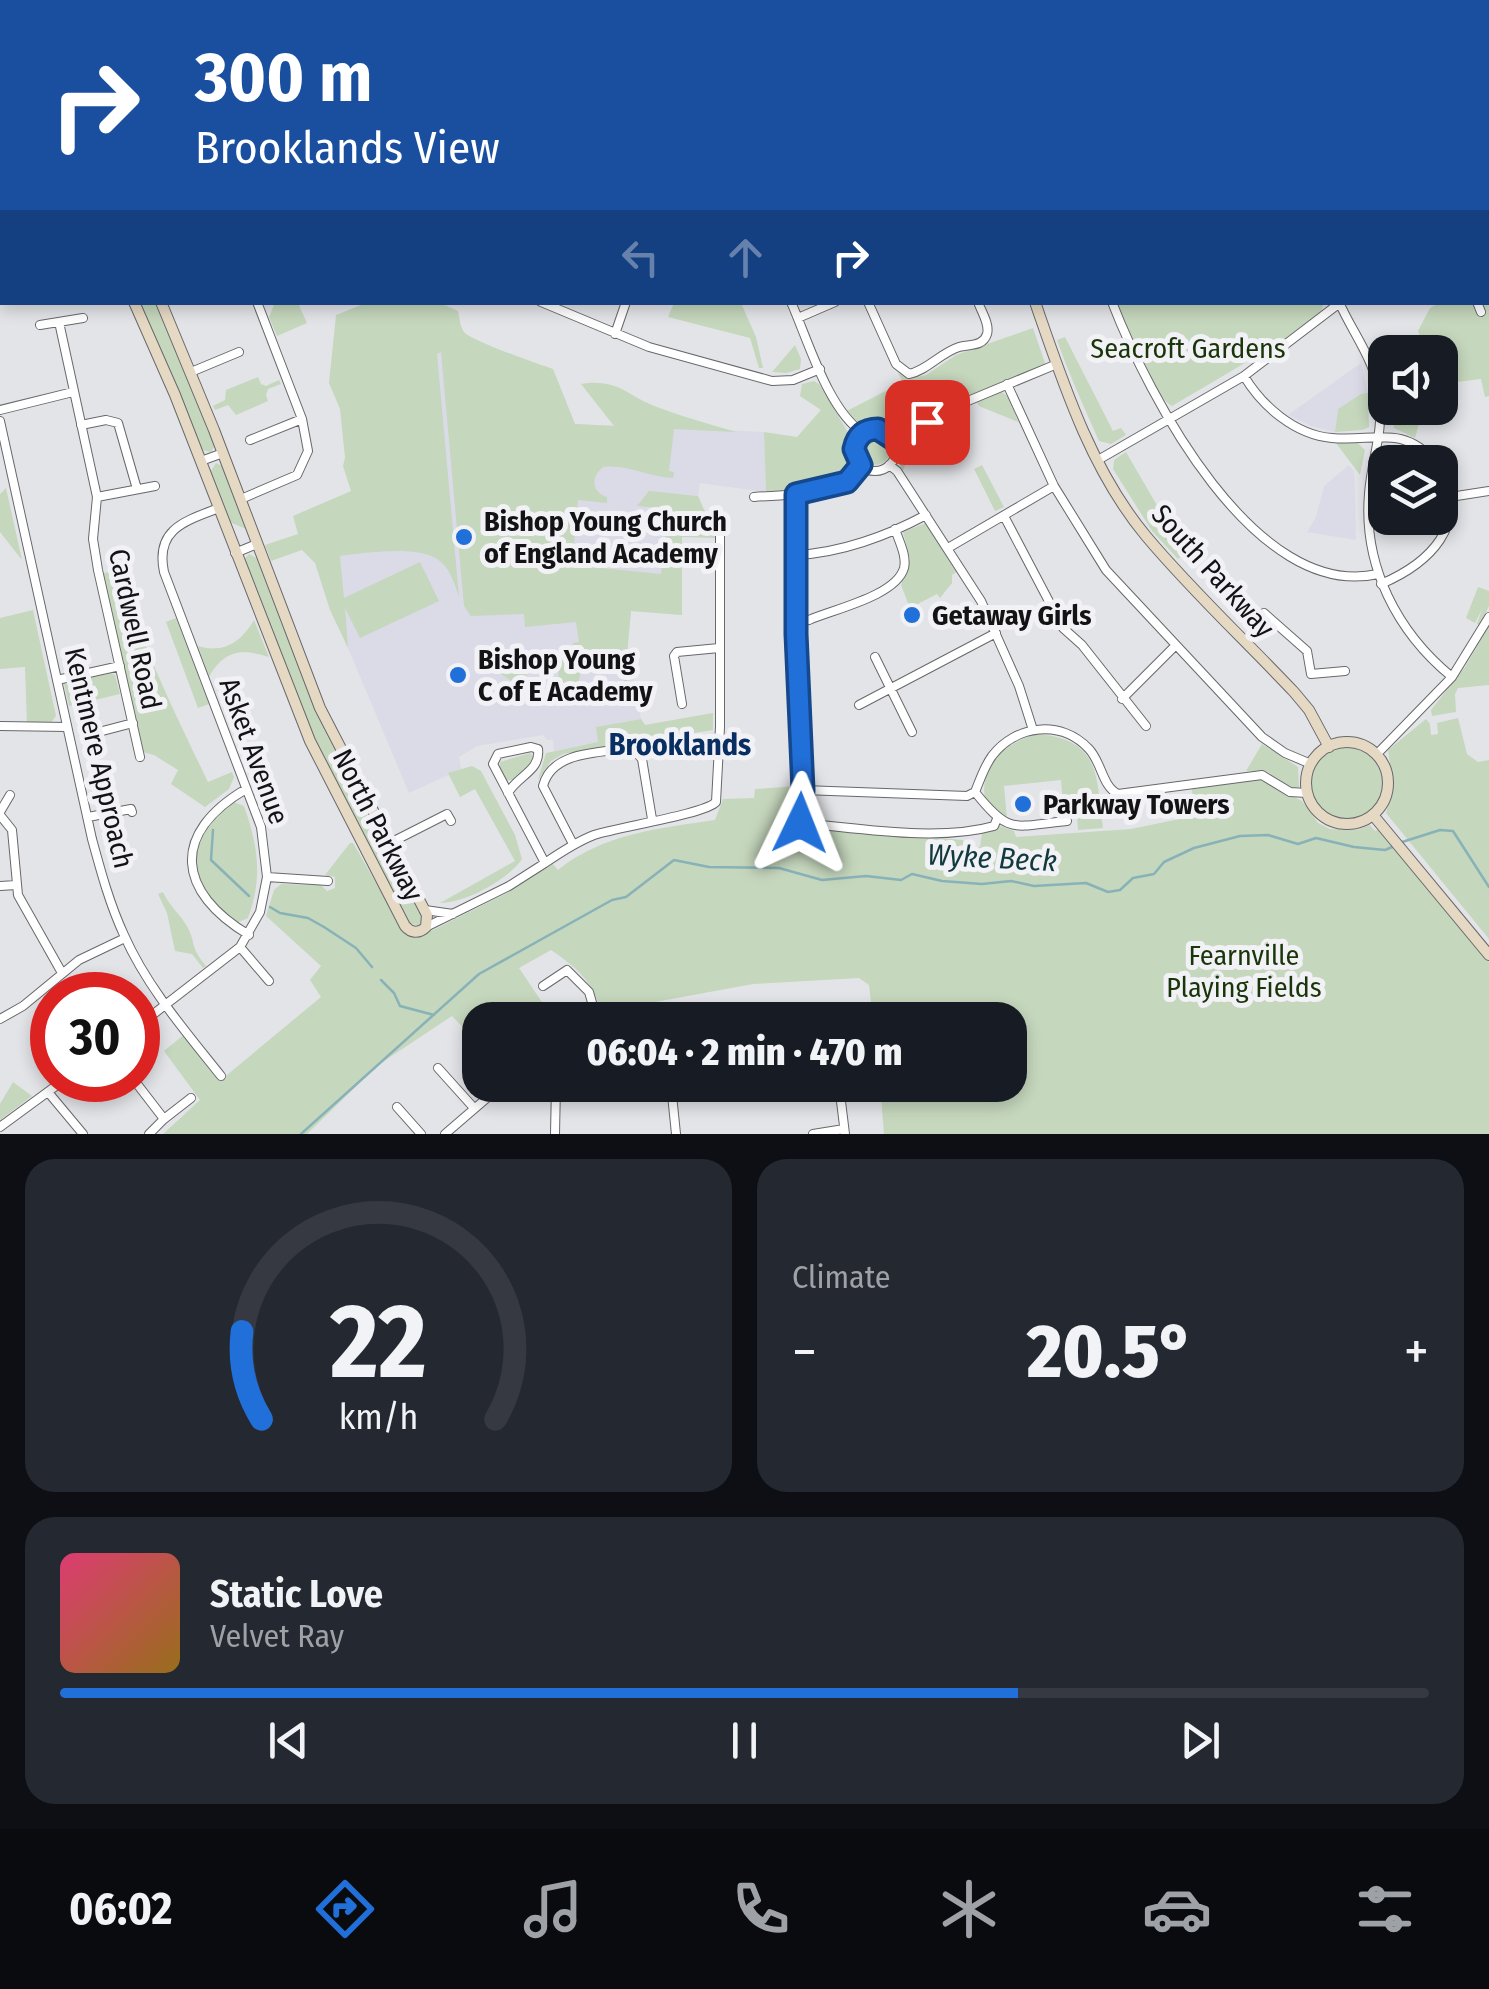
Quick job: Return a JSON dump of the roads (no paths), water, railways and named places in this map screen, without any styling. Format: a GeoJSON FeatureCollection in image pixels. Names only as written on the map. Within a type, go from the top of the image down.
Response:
{"type":"FeatureCollection","features":[{"type":"Feature","properties":{"kind":"street","name":"North Parkway"},"geometry":{"type":"LineString","coordinates":[[135,305],[201,462],[302,724],[405,926],[415,932],[426,927],[428,918],[320,708],[192,372],[162,305]]}},
{"type":"Feature","properties":{"kind":"street"},"geometry":{"type":"LineString","coordinates":[[241,500],[296,475],[308,451],[302,420],[261,305]]}},
{"type":"Feature","properties":{"kind":"street"},"geometry":{"type":"LineString","coordinates":[[548,305],[614,334],[690,360],[772,380],[793,380],[820,369]]}},
{"type":"Feature","properties":{"kind":"street"},"geometry":{"type":"LineString","coordinates":[[614,334],[625,305]]}},
{"type":"Feature","properties":{"kind":"street"},"geometry":{"type":"LineString","coordinates":[[792,305],[820,369],[852,426],[863,433]]}},
{"type":"Feature","properties":{"kind":"street"},"geometry":{"type":"LineString","coordinates":[[798,318],[828,305]]}},
{"type":"Feature","properties":{"kind":"street"},"geometry":{"type":"LineString","coordinates":[[869,305],[896,364],[908,374],[923,370],[939,356],[957,348],[980,343],[988,333],[979,305]]}},
{"type":"Feature","properties":{"kind":"street","name":"South Parkway"},"geometry":{"type":"LineString","coordinates":[[1036,305],[1098,460],[1145,535],[1294,692],[1329,747]]}},
{"type":"Feature","properties":{"kind":"street"},"geometry":{"type":"LineString","coordinates":[[1113,305],[1168,420],[1206,475],[1246,523],[1271,545],[1323,572],[1380,579],[1408,573],[1430,556],[1443,535]]}},
{"type":"Feature","properties":{"kind":"street"},"geometry":{"type":"LineString","coordinates":[[1098,460],[1244,376],[1334,305]]}},
{"type":"Feature","properties":{"kind":"street"},"geometry":{"type":"LineString","coordinates":[[1338,305],[1372,362],[1380,404],[1368,514],[1380,579],[1413,639],[1452,677]]}},
{"type":"Feature","properties":{"kind":"street"},"geometry":{"type":"LineString","coordinates":[[1478,305],[1482,312]]}},
{"type":"Feature","properties":{"kind":"street"},"geometry":{"type":"LineString","coordinates":[[40,325],[83,318]]}},
{"type":"Feature","properties":{"kind":"street","name":"Cardwell Road"},"geometry":{"type":"LineString","coordinates":[[59,322],[96,498],[93,539],[140,757]]}},
{"type":"Feature","properties":{"kind":"street"},"geometry":{"type":"LineString","coordinates":[[192,372],[239,352]]}},
{"type":"Feature","properties":{"kind":"street"},"geometry":{"type":"LineString","coordinates":[[893,439],[1057,364]]}},
{"type":"Feature","properties":{"kind":"street"},"geometry":{"type":"LineString","coordinates":[[1244,376],[1274,412],[1305,432],[1332,438],[1379,436],[1415,445]]}},
{"type":"Feature","properties":{"kind":"street"},"geometry":{"type":"LineString","coordinates":[[1007,384],[1054,486],[1111,576],[1262,737],[1311,764]]}},
{"type":"Feature","properties":{"kind":"street"},"geometry":{"type":"LineString","coordinates":[[0,410],[74,392]]}},
{"type":"Feature","properties":{"kind":"street"},"geometry":{"type":"LineString","coordinates":[[82,425],[106,420],[118,423],[137,489]]}},
{"type":"Feature","properties":{"kind":"street"},"geometry":{"type":"LineString","coordinates":[[247,439],[302,420]]}},
{"type":"Feature","properties":{"kind":"street","name":"Kentmere Approach"},"geometry":{"type":"LineString","coordinates":[[0,421],[107,893],[125,938],[166,1006],[220,1076]]}},
{"type":"Feature","properties":{"kind":"street"},"geometry":{"type":"LineString","coordinates":[[878,429],[893,439],[895,456],[889,465],[878,470],[861,465],[854,449],[863,433],[878,429]]}},
{"type":"Feature","properties":{"kind":"street"},"geometry":{"type":"LineString","coordinates":[[201,462],[223,453]]}},
{"type":"Feature","properties":{"kind":"street"},"geometry":{"type":"LineString","coordinates":[[754,497],[796,494],[847,482],[861,465]]}},
{"type":"Feature","properties":{"kind":"street"},"geometry":{"type":"LineString","coordinates":[[889,465],[897,471],[981,601],[1033,730]]}},
{"type":"Feature","properties":{"kind":"street"},"geometry":{"type":"LineString","coordinates":[[96,498],[156,485]]}},
{"type":"Feature","properties":{"kind":"street"},"geometry":{"type":"LineString","coordinates":[[948,548],[1054,486]]}},
{"type":"Feature","properties":{"kind":"street"},"geometry":{"type":"LineString","coordinates":[[1458,496],[1489,491]]}},
{"type":"Feature","properties":{"kind":"street"},"geometry":{"type":"LineString","coordinates":[[796,494],[796,622],[803,790],[800,823],[935,832],[974,831],[995,822],[1009,825],[1067,821]]}},
{"type":"Feature","properties":{"kind":"street","name":"Asket Avenue"},"geometry":{"type":"LineString","coordinates":[[160,1010],[240,947],[260,912],[268,877],[261,827],[161,557],[165,540],[175,528],[219,508]]}},
{"type":"Feature","properties":{"kind":"street"},"geometry":{"type":"LineString","coordinates":[[796,556],[825,554],[926,514]]}},
{"type":"Feature","properties":{"kind":"street"},"geometry":{"type":"LineString","coordinates":[[1004,516],[1063,628],[1082,645],[1146,726]]}},
{"type":"Feature","properties":{"kind":"street"},"geometry":{"type":"LineString","coordinates":[[796,622],[890,589],[904,570],[895,529]]}},
{"type":"Feature","properties":{"kind":"street"},"geometry":{"type":"LineString","coordinates":[[426,927],[509,886],[573,844],[652,819],[708,810],[716,802],[720,764],[720,535]]}},
{"type":"Feature","properties":{"kind":"street"},"geometry":{"type":"LineString","coordinates":[[235,553],[257,544]]}},
{"type":"Feature","properties":{"kind":"street"},"geometry":{"type":"LineString","coordinates":[[1260,630],[1268,617],[1307,651],[1310,674]]}},
{"type":"Feature","properties":{"kind":"street"},"geometry":{"type":"LineString","coordinates":[[1376,755],[1452,677],[1489,617]]}},
{"type":"Feature","properties":{"kind":"street"},"geometry":{"type":"LineString","coordinates":[[859,705],[996,633]]}},
{"type":"Feature","properties":{"kind":"street"},"geometry":{"type":"LineString","coordinates":[[1122,699],[1176,645]]}},
{"type":"Feature","properties":{"kind":"street"},"geometry":{"type":"LineString","coordinates":[[682,704],[674,656],[680,651],[719,648]]}},
{"type":"Feature","properties":{"kind":"street"},"geometry":{"type":"LineString","coordinates":[[876,657],[912,732]]}},
{"type":"Feature","properties":{"kind":"street"},"geometry":{"type":"LineString","coordinates":[[57,680],[120,666]]}},
{"type":"Feature","properties":{"kind":"street"},"geometry":{"type":"LineString","coordinates":[[1294,692],[1310,674],[1345,670]]}},
{"type":"Feature","properties":{"kind":"street"},"geometry":{"type":"LineString","coordinates":[[91,734],[133,724]]}},
{"type":"Feature","properties":{"kind":"street"},"geometry":{"type":"LineString","coordinates":[[0,726],[67,727]]}},
{"type":"Feature","properties":{"kind":"street"},"geometry":{"type":"LineString","coordinates":[[803,790],[967,796],[975,792],[983,771],[1002,745],[1033,730],[1060,731],[1076,738],[1100,764],[1110,790],[1123,794],[1262,775],[1290,792],[1307,793]]}},
{"type":"Feature","properties":{"kind":"street"},"geometry":{"type":"LineString","coordinates":[[1354,743],[1376,755],[1384,766],[1387,786],[1382,805],[1373,815],[1350,824],[1337,823],[1316,810],[1307,793],[1311,764],[1329,747],[1354,743]]}},
{"type":"Feature","properties":{"kind":"street"},"geometry":{"type":"LineString","coordinates":[[573,844],[543,786],[551,768],[564,759],[632,748],[642,760],[652,819]]}},
{"type":"Feature","properties":{"kind":"street"},"geometry":{"type":"LineString","coordinates":[[508,794],[538,760],[538,749],[506,752],[494,759],[508,794],[545,863]]}},
{"type":"Feature","properties":{"kind":"street"},"geometry":{"type":"LineString","coordinates":[[246,790],[207,818],[196,838],[192,860],[196,884],[203,896],[218,915],[249,935]]}},
{"type":"Feature","properties":{"kind":"street"},"geometry":{"type":"LineString","coordinates":[[975,792],[995,822]]}},
{"type":"Feature","properties":{"kind":"street"},"geometry":{"type":"LineString","coordinates":[[10,795],[0,813],[12,830],[16,885],[22,906],[61,972]]}},
{"type":"Feature","properties":{"kind":"street"},"geometry":{"type":"LineString","coordinates":[[90,816],[132,808],[132,812]]}},
{"type":"Feature","properties":{"kind":"street"},"geometry":{"type":"LineString","coordinates":[[388,844],[447,814],[450,821]]}},
{"type":"Feature","properties":{"kind":"street"},"geometry":{"type":"LineString","coordinates":[[1373,815],[1489,955]]}},
{"type":"Feature","properties":{"kind":"street"},"geometry":{"type":"LineString","coordinates":[[268,877],[328,882]]}},
{"type":"Feature","properties":{"kind":"street"},"geometry":{"type":"LineString","coordinates":[[0,886],[16,885]]}},
{"type":"Feature","properties":{"kind":"street"},"geometry":{"type":"LineString","coordinates":[[424,910],[453,914]]}},
{"type":"Feature","properties":{"kind":"street"},"geometry":{"type":"LineString","coordinates":[[63,972],[125,938]]}},
{"type":"Feature","properties":{"kind":"street"},"geometry":{"type":"LineString","coordinates":[[240,947],[268,981]]}},
{"type":"Feature","properties":{"kind":"street"},"geometry":{"type":"LineString","coordinates":[[543,986],[567,970],[589,992],[592,1002]]}},
{"type":"Feature","properties":{"kind":"street"},"geometry":{"type":"LineString","coordinates":[[2,1014],[30,1000]]}},
{"type":"Feature","properties":{"kind":"street"},"geometry":{"type":"LineString","coordinates":[[438,1068],[474,1108]]}},
{"type":"Feature","properties":{"kind":"street"},"geometry":{"type":"LineString","coordinates":[[150,1134],[191,1098]]}},
{"type":"Feature","properties":{"kind":"street"},"geometry":{"type":"LineString","coordinates":[[0,1127],[34,1102]]}},
{"type":"Feature","properties":{"kind":"street"},"geometry":{"type":"LineString","coordinates":[[56,1102],[83,1134]]}},
{"type":"Feature","properties":{"kind":"street"},"geometry":{"type":"LineString","coordinates":[[151,1102],[164,1119]]}},
{"type":"Feature","properties":{"kind":"street"},"geometry":{"type":"LineString","coordinates":[[445,1134],[481,1102]]}},
{"type":"Feature","properties":{"kind":"street"},"geometry":{"type":"LineString","coordinates":[[556,1102],[556,1134]]}},
{"type":"Feature","properties":{"kind":"street"},"geometry":{"type":"LineString","coordinates":[[673,1102],[676,1134]]}},
{"type":"Feature","properties":{"kind":"street"},"geometry":{"type":"LineString","coordinates":[[813,1134],[844,1132],[841,1102]]}},
{"type":"Feature","properties":{"kind":"street"},"geometry":{"type":"LineString","coordinates":[[397,1107],[421,1134]]}},
{"type":"Feature","properties":{"kind":"waterway"},"geometry":{"type":"LineString","coordinates":[[213,830],[211,860],[249,896]]}},
{"type":"Feature","properties":{"kind":"waterway","name":"Wyke Beck"},"geometry":{"type":"LineString","coordinates":[[1399,843],[1440,830],[1453,831],[1489,887]]}},
{"type":"Feature","properties":{"kind":"waterway","name":"Wyke Beck"},"geometry":{"type":"LineString","coordinates":[[301,1134],[479,974],[612,900],[626,897],[674,860],[709,867],[779,868],[822,880],[866,876],[901,880],[912,874],[982,884],[1086,883],[1108,892],[1120,890],[1133,878],[1154,874],[1164,862],[1194,848],[1240,836],[1268,835],[1298,844],[1316,838],[1354,847],[1392,847]]}},
{"type":"Feature","properties":{"kind":"waterway"},"geometry":{"type":"LineString","coordinates":[[270,907],[324,927],[356,948],[372,967]]}},
{"type":"Feature","properties":{"kind":"waterway"},"geometry":{"type":"LineString","coordinates":[[381,980],[400,1006],[434,1015]]}},
{"type":"Feature","properties":{"kind":"place","name":"Bishop Young Church of England Academy"},"geometry":{"type":"Point","coordinates":[464,537]}},
{"type":"Feature","properties":{"kind":"place","name":"Getaway Girls"},"geometry":{"type":"Point","coordinates":[912,615]}},
{"type":"Feature","properties":{"kind":"place","name":"Bishop Young C of E Academy"},"geometry":{"type":"Point","coordinates":[458,675]}},
{"type":"Feature","properties":{"kind":"place","name":"Parkway Towers"},"geometry":{"type":"Point","coordinates":[1023,804]}},
{"type":"Feature","properties":{"kind":"district","name":"Brooklands"},"geometry":{"type":"Point","coordinates":[680,745]}},
{"type":"Feature","properties":{"kind":"park label","name":"Seacroft Gardens"},"geometry":{"type":"Point","coordinates":[1188,348]}},
{"type":"Feature","properties":{"kind":"park label","name":"Fearnville Playing Fields"},"geometry":{"type":"Point","coordinates":[1244,971]}}]}
